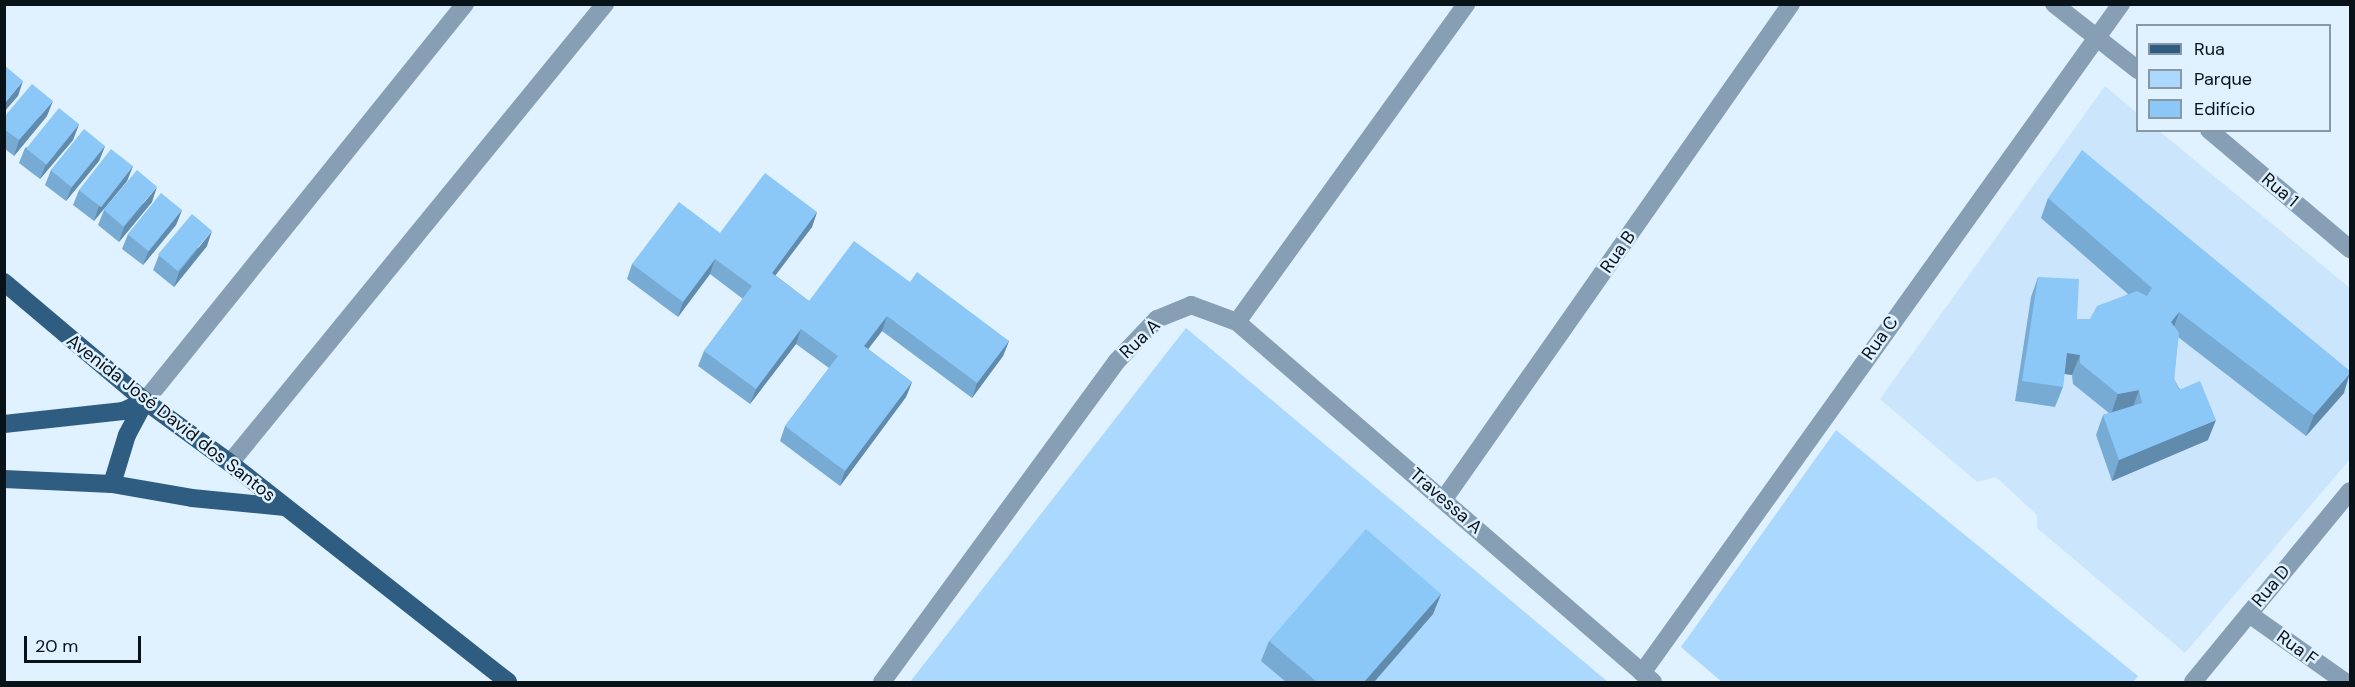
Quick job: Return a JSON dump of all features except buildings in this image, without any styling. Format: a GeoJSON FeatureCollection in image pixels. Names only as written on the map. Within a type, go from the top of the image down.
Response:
{"type":"FeatureCollection","features":[{"type":"Feature","properties":{"kind":"main road","name":"Avenida José David dos Santos"},"geometry":{"type":"LineString","coordinates":[[4,282],[145,401],[230,463],[508,682]]}},
{"type":"Feature","properties":{"kind":"main road"},"geometry":{"type":"LineString","coordinates":[[4,424],[123,411],[145,401]]}},
{"type":"Feature","properties":{"kind":"main road"},"geometry":{"type":"LineString","coordinates":[[111,484],[127,435],[145,401]]}},
{"type":"Feature","properties":{"kind":"main road"},"geometry":{"type":"LineString","coordinates":[[4,479],[111,484],[192,498],[284,507]]}},
{"type":"Feature","properties":{"kind":"street"},"geometry":{"type":"LineString","coordinates":[[145,401],[465,4]]}},
{"type":"Feature","properties":{"kind":"street"},"geometry":{"type":"LineString","coordinates":[[230,463],[605,4]]}},
{"type":"Feature","properties":{"kind":"street"},"geometry":{"type":"LineString","coordinates":[[1237,322],[1466,4]]}},
{"type":"Feature","properties":{"kind":"street","name":"Rua B"},"geometry":{"type":"LineString","coordinates":[[1444,499],[1791,4]]}},
{"type":"Feature","properties":{"kind":"street"},"geometry":{"type":"LineString","coordinates":[[2054,4],[2136,68]]}},
{"type":"Feature","properties":{"kind":"street","name":"Rua C"},"geometry":{"type":"LineString","coordinates":[[1648,678],[2096,35],[2121,4]]}},
{"type":"Feature","properties":{"kind":"street","name":"Rua 1"},"geometry":{"type":"LineString","coordinates":[[2211,132],[2350,249]]}},
{"type":"Feature","properties":{"kind":"street","name":"Rua A"},"geometry":{"type":"LineString","coordinates":[[882,682],[1117,361],[1157,318],[1191,305],[1237,322]]}},
{"type":"Feature","properties":{"kind":"street","name":"Travessa A"},"geometry":{"type":"LineString","coordinates":[[1237,322],[1648,678]]}},
{"type":"Feature","properties":{"kind":"street","name":"Rua D"},"geometry":{"type":"LineString","coordinates":[[2193,682],[2350,491]]}},
{"type":"Feature","properties":{"kind":"street","name":"Rua F"},"geometry":{"type":"LineString","coordinates":[[2249,614],[2345,682]]}},
{"type":"Feature","properties":{"kind":"shaded area"},"geometry":{"type":"Polygon","coordinates":[[[2105,86],[2136,112],[2136,132],[2160,132],[2350,288],[2350,459],[2185,653],[2037,528],[2037,515],[1996,477],[1977,482],[1880,399],[2105,86]]]}},
{"type":"Feature","properties":{"kind":"green space"},"geometry":{"type":"Polygon","coordinates":[[[1186,328],[1608,682],[910,682],[1186,328]]]}},
{"type":"Feature","properties":{"kind":"green space"},"geometry":{"type":"Polygon","coordinates":[[[1836,430],[2138,676],[2133,682],[1722,682],[1681,647],[1836,430]]]}}]}
